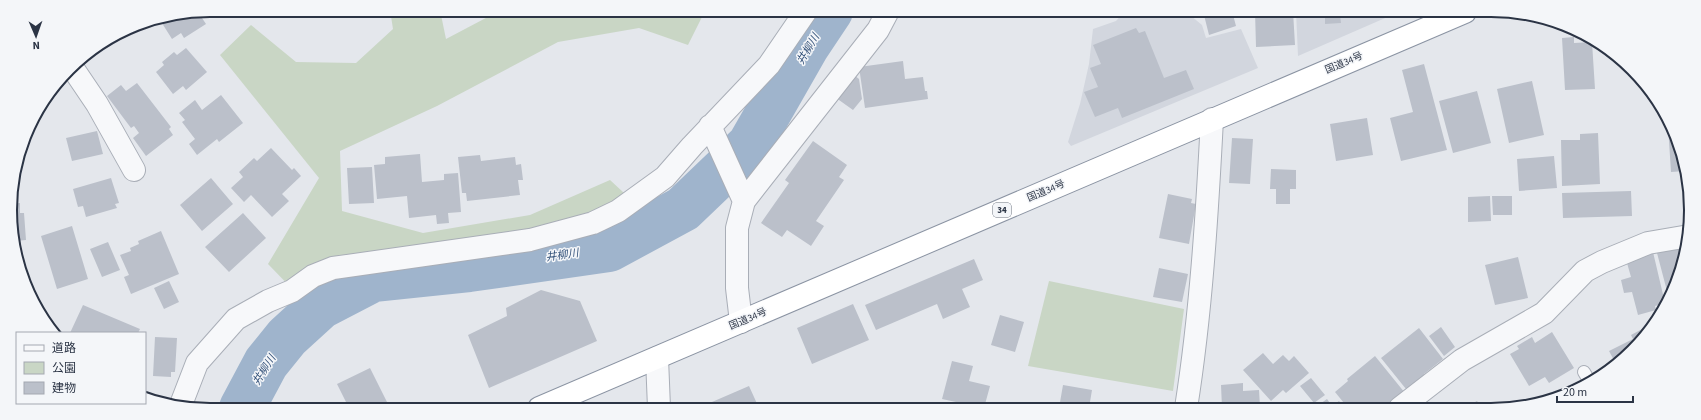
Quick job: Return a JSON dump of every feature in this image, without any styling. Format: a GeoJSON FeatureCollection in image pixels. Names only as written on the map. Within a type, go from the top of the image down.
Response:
{"type":"FeatureCollection","features":[{"type":"Feature","properties":{"kind":"highway","name":"国道34号"},"geometry":{"type":"LineString","coordinates":[[551,403],[1453,17]]}},
{"type":"Feature","properties":{"kind":"street"},"geometry":{"type":"LineString","coordinates":[[182,401],[197,363],[236,319],[268,301],[292,291],[313,276],[333,268],[530,240],[593,223],[618,211],[665,177],[710,126],[769,65],[802,17]]}},
{"type":"Feature","properties":{"kind":"street"},"geometry":{"type":"LineString","coordinates":[[741,322],[737,288],[737,228],[744,201],[878,30],[885,17]]}},
{"type":"Feature","properties":{"kind":"street"},"geometry":{"type":"LineString","coordinates":[[76,72],[97,104],[134,170]]}},
{"type":"Feature","properties":{"kind":"street"},"geometry":{"type":"LineString","coordinates":[[1187,403],[1193,366],[1207,218],[1212,119]]}},
{"type":"Feature","properties":{"kind":"street"},"geometry":{"type":"LineString","coordinates":[[710,126],[744,201]]}},
{"type":"Feature","properties":{"kind":"street"},"geometry":{"type":"LineString","coordinates":[[1406,403],[1462,360],[1544,313],[1585,271],[1602,262],[1648,243],[1682,237]]}},
{"type":"Feature","properties":{"kind":"street"},"geometry":{"type":"LineString","coordinates":[[657,358],[659,403]]}},
{"type":"Feature","properties":{"kind":"shaded area"},"geometry":{"type":"Polygon","coordinates":[[[1120,17],[1192,17],[1202,25],[1206,38],[1241,29],[1258,68],[1071,146],[1068,142],[1080,104],[1089,64],[1093,29],[1116,21],[1120,17]]]}},
{"type":"Feature","properties":{"kind":"shaded area"},"geometry":{"type":"Polygon","coordinates":[[[1296,17],[1388,17],[1298,56],[1296,17]]]}},
{"type":"Feature","properties":{"kind":"green space"},"geometry":{"type":"Polygon","coordinates":[[[391,17],[441,17],[446,39],[488,17],[702,17],[688,45],[639,28],[558,42],[437,106],[340,151],[342,211],[423,233],[530,215],[610,180],[637,205],[604,233],[378,268],[299,296],[268,264],[319,178],[220,55],[251,25],[296,62],[356,63],[393,29],[391,17]]]}},
{"type":"Feature","properties":{"kind":"green space"},"geometry":{"type":"Polygon","coordinates":[[[1049,281],[1184,309],[1173,391],[1028,366],[1049,281]]]}},
{"type":"Feature","properties":{"kind":"building"},"geometry":{"type":"Polygon","coordinates":[[[201,17],[206,24],[184,38],[181,33],[172,39],[162,23],[201,17]]]}},
{"type":"Feature","properties":{"kind":"building"},"geometry":{"type":"Polygon","coordinates":[[[1204,17],[1234,17],[1236,26],[1209,35],[1204,17]]]}},
{"type":"Feature","properties":{"kind":"building"},"geometry":{"type":"Polygon","coordinates":[[[1255,17],[1293,17],[1295,45],[1256,47],[1255,17]]]}},
{"type":"Feature","properties":{"kind":"building"},"geometry":{"type":"Polygon","coordinates":[[[1325,17],[1340,17],[1341,23],[1325,24],[1325,17]]]}},
{"type":"Feature","properties":{"kind":"building"},"geometry":{"type":"Polygon","coordinates":[[[1136,28],[1139,33],[1145,31],[1164,78],[1186,70],[1194,89],[1122,118],[1118,108],[1095,117],[1084,92],[1098,87],[1090,68],[1101,64],[1093,45],[1136,28]]]}},
{"type":"Feature","properties":{"kind":"building"},"geometry":{"type":"Polygon","coordinates":[[[1574,37],[1574,43],[1587,42],[1592,46],[1595,89],[1565,90],[1562,38],[1574,37]]]}},
{"type":"Feature","properties":{"kind":"building"},"geometry":{"type":"Polygon","coordinates":[[[186,48],[207,72],[186,90],[183,86],[173,94],[156,72],[164,65],[162,62],[174,52],[177,55],[186,48]]]}},
{"type":"Feature","properties":{"kind":"building"},"geometry":{"type":"Polygon","coordinates":[[[903,61],[905,79],[923,77],[928,99],[865,108],[859,67],[903,61]]]}},
{"type":"Feature","properties":{"kind":"building"},"geometry":{"type":"Polygon","coordinates":[[[1424,64],[1447,150],[1401,161],[1390,118],[1413,112],[1402,70],[1424,64]]]}},
{"type":"Feature","properties":{"kind":"building"},"geometry":{"type":"Polygon","coordinates":[[[849,71],[859,79],[862,99],[853,110],[832,95],[849,71]]]}},
{"type":"Feature","properties":{"kind":"building"},"geometry":{"type":"Polygon","coordinates":[[[1532,81],[1544,135],[1509,143],[1497,89],[1532,81]]]}},
{"type":"Feature","properties":{"kind":"building"},"geometry":{"type":"Polygon","coordinates":[[[137,83],[171,127],[169,129],[173,135],[146,156],[133,138],[139,133],[134,126],[131,128],[107,96],[121,85],[126,91],[137,83]]]}},
{"type":"Feature","properties":{"kind":"building"},"geometry":{"type":"Polygon","coordinates":[[[1477,91],[1491,143],[1453,153],[1439,101],[1477,91]]]}},
{"type":"Feature","properties":{"kind":"building"},"geometry":{"type":"Polygon","coordinates":[[[221,95],[243,123],[219,142],[217,139],[197,155],[189,144],[195,139],[182,122],[185,120],[179,113],[195,100],[202,110],[221,95]]]}},
{"type":"Feature","properties":{"kind":"building"},"geometry":{"type":"Polygon","coordinates":[[[1367,118],[1373,155],[1336,161],[1330,124],[1367,118]]]}},
{"type":"Feature","properties":{"kind":"building"},"geometry":{"type":"Polygon","coordinates":[[[97,131],[103,154],[72,161],[66,138],[97,131]]]}},
{"type":"Feature","properties":{"kind":"building"},"geometry":{"type":"Polygon","coordinates":[[[1598,133],[1600,184],[1562,186],[1561,140],[1580,140],[1580,134],[1598,133]]]}},
{"type":"Feature","properties":{"kind":"building"},"geometry":{"type":"Polygon","coordinates":[[[1669,135],[1674,148],[1680,171],[1671,172],[1669,135]]]}},
{"type":"Feature","properties":{"kind":"building"},"geometry":{"type":"Polygon","coordinates":[[[1232,138],[1253,139],[1250,184],[1229,183],[1232,138]]]}},
{"type":"Feature","properties":{"kind":"building"},"geometry":{"type":"Polygon","coordinates":[[[813,141],[847,165],[839,177],[844,180],[816,221],[824,226],[811,246],[787,230],[782,237],[761,223],[789,183],[785,180],[813,141]]]}},
{"type":"Feature","properties":{"kind":"building"},"geometry":{"type":"Polygon","coordinates":[[[271,148],[292,170],[294,168],[301,176],[282,194],[289,201],[272,217],[251,195],[244,202],[231,188],[243,177],[239,172],[254,158],[257,161],[271,148]]]}},
{"type":"Feature","properties":{"kind":"building"},"geometry":{"type":"Polygon","coordinates":[[[420,154],[422,182],[444,180],[444,174],[458,173],[461,212],[448,213],[449,223],[437,224],[436,215],[409,218],[407,196],[377,199],[374,165],[385,164],[385,157],[420,154]]]}},
{"type":"Feature","properties":{"kind":"building"},"geometry":{"type":"Polygon","coordinates":[[[480,155],[481,161],[515,157],[516,165],[521,164],[523,180],[518,180],[520,195],[467,201],[466,193],[462,193],[458,157],[480,155]]]}},
{"type":"Feature","properties":{"kind":"building"},"geometry":{"type":"Polygon","coordinates":[[[1554,156],[1557,188],[1519,191],[1517,159],[1554,156]]]}},
{"type":"Feature","properties":{"kind":"building"},"geometry":{"type":"Polygon","coordinates":[[[372,167],[374,203],[349,204],[347,168],[372,167]]]}},
{"type":"Feature","properties":{"kind":"building"},"geometry":{"type":"Polygon","coordinates":[[[1271,169],[1296,170],[1296,189],[1290,189],[1290,204],[1276,204],[1276,189],[1270,189],[1271,169]]]}},
{"type":"Feature","properties":{"kind":"building"},"geometry":{"type":"Polygon","coordinates":[[[111,178],[119,203],[115,204],[117,208],[86,217],[83,206],[78,207],[73,189],[111,178]]]}},
{"type":"Feature","properties":{"kind":"building"},"geometry":{"type":"Polygon","coordinates":[[[211,178],[233,204],[202,231],[180,205],[211,178]]]}},
{"type":"Feature","properties":{"kind":"building"},"geometry":{"type":"Polygon","coordinates":[[[1631,191],[1632,216],[1563,218],[1562,193],[1631,191]]]}},
{"type":"Feature","properties":{"kind":"building"},"geometry":{"type":"Polygon","coordinates":[[[1168,194],[1192,199],[1191,203],[1196,204],[1189,244],[1159,238],[1168,194]]]}},
{"type":"Feature","properties":{"kind":"building"},"geometry":{"type":"Polygon","coordinates":[[[1490,196],[1491,221],[1468,222],[1468,197],[1490,196]]]}},
{"type":"Feature","properties":{"kind":"building"},"geometry":{"type":"Polygon","coordinates":[[[1492,196],[1512,196],[1512,215],[1493,215],[1492,196]]]}},
{"type":"Feature","properties":{"kind":"building"},"geometry":{"type":"Polygon","coordinates":[[[17,203],[20,203],[20,213],[24,213],[26,240],[20,241],[17,223],[17,203]]]}},
{"type":"Feature","properties":{"kind":"building"},"geometry":{"type":"Polygon","coordinates":[[[243,213],[266,238],[229,272],[205,247],[243,213]]]}},
{"type":"Feature","properties":{"kind":"building"},"geometry":{"type":"Polygon","coordinates":[[[72,226],[88,279],[57,289],[41,236],[72,226]]]}},
{"type":"Feature","properties":{"kind":"building"},"geometry":{"type":"Polygon","coordinates":[[[161,231],[179,274],[131,294],[124,277],[129,275],[120,255],[131,251],[130,248],[139,244],[138,241],[161,231]]]}},
{"type":"Feature","properties":{"kind":"building"},"geometry":{"type":"Polygon","coordinates":[[[108,242],[120,270],[102,277],[90,249],[108,242]]]}},
{"type":"Feature","properties":{"kind":"building"},"geometry":{"type":"Polygon","coordinates":[[[1680,246],[1674,272],[1667,289],[1657,253],[1680,246]]]}},
{"type":"Feature","properties":{"kind":"building"},"geometry":{"type":"Polygon","coordinates":[[[1653,252],[1663,296],[1659,305],[1655,306],[1655,310],[1638,315],[1632,292],[1624,293],[1621,280],[1631,277],[1627,263],[1637,260],[1637,256],[1653,252]]]}},
{"type":"Feature","properties":{"kind":"building"},"geometry":{"type":"Polygon","coordinates":[[[1518,257],[1528,298],[1495,305],[1485,265],[1518,257]]]}},
{"type":"Feature","properties":{"kind":"building"},"geometry":{"type":"Polygon","coordinates":[[[974,259],[983,280],[962,289],[970,307],[943,319],[937,304],[876,330],[865,305],[974,259]]]}},
{"type":"Feature","properties":{"kind":"building"},"geometry":{"type":"Polygon","coordinates":[[[1159,268],[1188,274],[1182,302],[1153,297],[1159,268]]]}},
{"type":"Feature","properties":{"kind":"building"},"geometry":{"type":"Polygon","coordinates":[[[169,281],[179,302],[164,309],[154,288],[169,281]]]}},
{"type":"Feature","properties":{"kind":"building"},"geometry":{"type":"Polygon","coordinates":[[[541,290],[580,301],[597,341],[489,388],[468,335],[507,316],[506,308],[541,290]]]}},
{"type":"Feature","properties":{"kind":"building"},"geometry":{"type":"Polygon","coordinates":[[[853,304],[869,340],[812,364],[797,328],[853,304]]]}},
{"type":"Feature","properties":{"kind":"building"},"geometry":{"type":"Polygon","coordinates":[[[83,305],[140,329],[138,332],[70,332],[83,305]]]}},
{"type":"Feature","properties":{"kind":"building"},"geometry":{"type":"Polygon","coordinates":[[[1000,315],[1024,322],[1015,352],[991,345],[1000,315]]]}},
{"type":"Feature","properties":{"kind":"building"},"geometry":{"type":"Polygon","coordinates":[[[1441,327],[1455,347],[1444,356],[1429,336],[1441,327]]]}},
{"type":"Feature","properties":{"kind":"building"},"geometry":{"type":"Polygon","coordinates":[[[1419,328],[1443,359],[1424,374],[1427,378],[1418,385],[1415,382],[1406,389],[1381,358],[1419,328]]]}},
{"type":"Feature","properties":{"kind":"building"},"geometry":{"type":"Polygon","coordinates":[[[1643,329],[1636,337],[1613,359],[1609,351],[1633,339],[1631,335],[1643,329]]]}},
{"type":"Feature","properties":{"kind":"building"},"geometry":{"type":"Polygon","coordinates":[[[1552,332],[1574,368],[1549,383],[1545,377],[1529,386],[1510,354],[1519,349],[1517,346],[1532,337],[1535,343],[1552,332]]]}},
{"type":"Feature","properties":{"kind":"building"},"geometry":{"type":"Polygon","coordinates":[[[155,337],[177,338],[175,372],[171,372],[171,377],[153,376],[155,337]]]}},
{"type":"Feature","properties":{"kind":"building"},"geometry":{"type":"Polygon","coordinates":[[[1263,353],[1273,364],[1283,355],[1289,361],[1294,356],[1309,373],[1286,393],[1283,390],[1271,401],[1243,370],[1263,353]]]}},
{"type":"Feature","properties":{"kind":"building"},"geometry":{"type":"Polygon","coordinates":[[[1375,356],[1405,393],[1393,403],[1344,403],[1335,392],[1348,381],[1347,379],[1375,356]]]}},
{"type":"Feature","properties":{"kind":"building"},"geometry":{"type":"Polygon","coordinates":[[[952,361],[973,366],[969,381],[990,386],[985,403],[961,403],[942,399],[952,361]]]}},
{"type":"Feature","properties":{"kind":"building"},"geometry":{"type":"Polygon","coordinates":[[[370,368],[388,403],[346,403],[337,384],[370,368]]]}},
{"type":"Feature","properties":{"kind":"building"},"geometry":{"type":"Polygon","coordinates":[[[1311,378],[1325,395],[1314,403],[1300,386],[1311,378]]]}},
{"type":"Feature","properties":{"kind":"building"},"geometry":{"type":"Polygon","coordinates":[[[1243,383],[1243,391],[1259,390],[1260,403],[1222,403],[1221,385],[1243,383]]]}},
{"type":"Feature","properties":{"kind":"building"},"geometry":{"type":"Polygon","coordinates":[[[1063,385],[1092,390],[1090,403],[1060,403],[1063,385]]]}},
{"type":"Feature","properties":{"kind":"building"},"geometry":{"type":"Polygon","coordinates":[[[749,386],[757,403],[710,403],[749,386]]]}},
{"type":"Feature","properties":{"kind":"building"},"geometry":{"type":"Polygon","coordinates":[[[1327,399],[1330,403],[1321,403],[1327,399]]]}},
{"type":"Feature","properties":{"kind":"building"},"geometry":{"type":"Polygon","coordinates":[[[1106,402],[1129,403],[1106,403],[1106,402]]]}},
{"type":"Feature","properties":{"kind":"waterway","name":"井柳川"},"geometry":{"type":"LineString","coordinates":[[245,403],[266,363],[287,337],[321,306],[373,279],[469,269],[609,249],[683,209],[750,145],[806,47],[826,17]]}}]}
